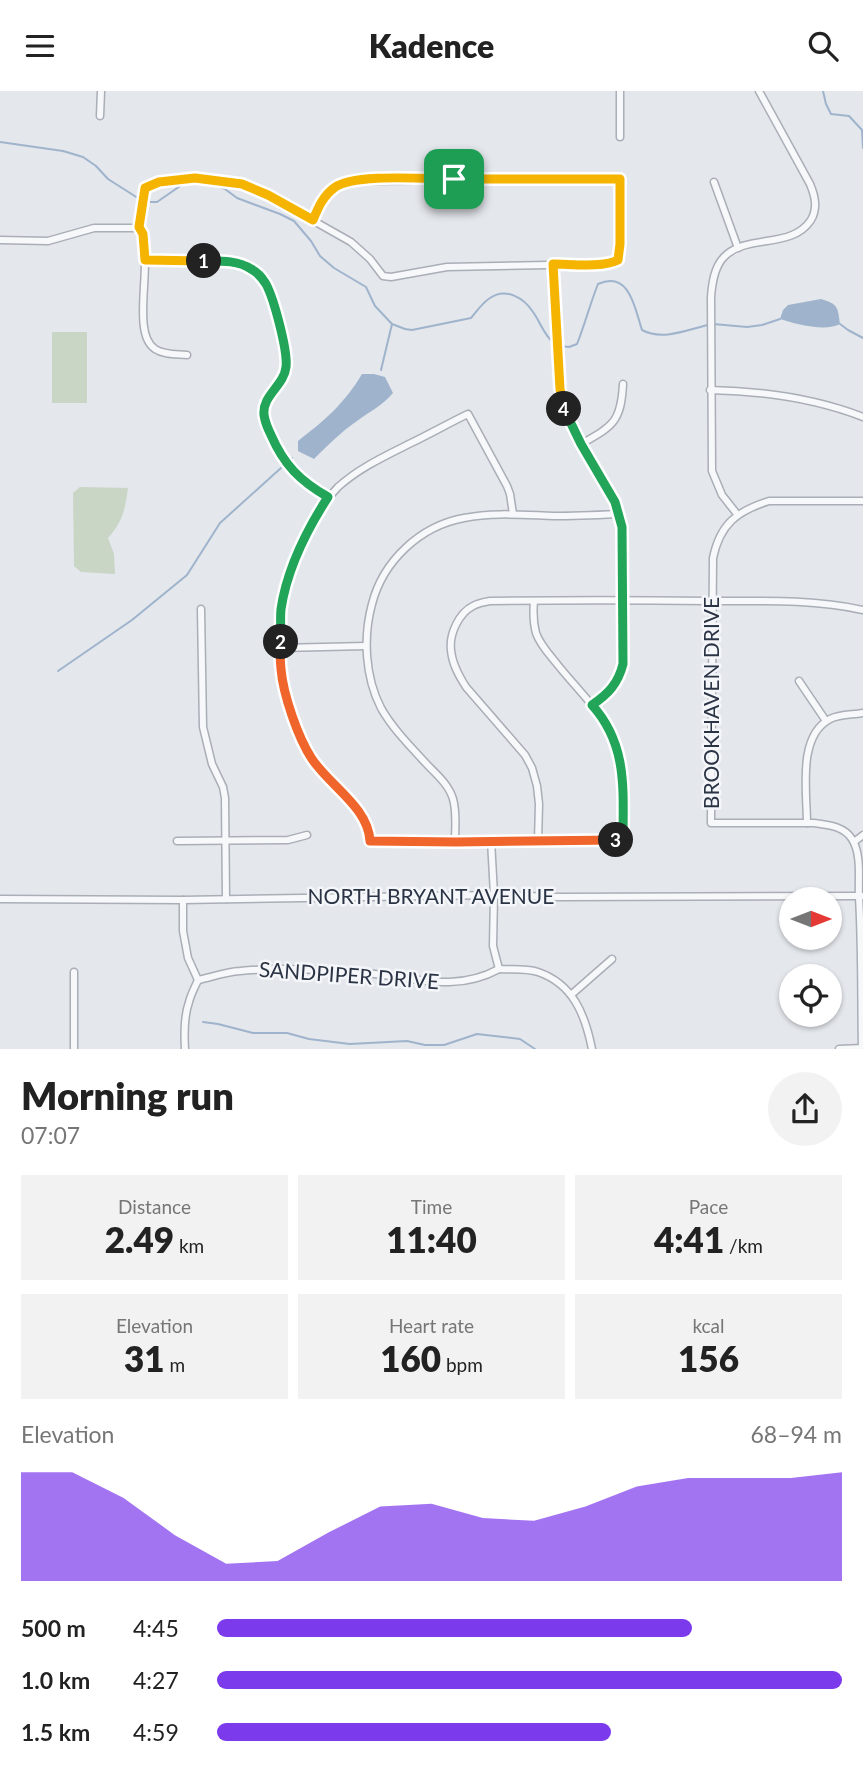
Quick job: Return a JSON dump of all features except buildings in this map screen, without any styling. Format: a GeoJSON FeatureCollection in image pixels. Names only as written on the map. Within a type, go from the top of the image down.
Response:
{"type":"FeatureCollection","features":[{"type":"Feature","properties":{"kind":"street"},"geometry":{"type":"LineString","coordinates":[[100,116],[101,91]]}},
{"type":"Feature","properties":{"kind":"street"},"geometry":{"type":"LineString","coordinates":[[620,91],[620,137]]}},
{"type":"Feature","properties":{"kind":"street"},"geometry":{"type":"LineString","coordinates":[[759,91],[810,184],[814,195],[814,214],[798,233],[738,248],[721,259],[711,297],[712,471],[722,495],[737,514],[769,501],[863,501]]}},
{"type":"Feature","properties":{"kind":"street"},"geometry":{"type":"LineString","coordinates":[[187,355],[162,353],[153,348],[144,335],[145,260],[143,234],[139,227],[145,188],[159,182],[195,178],[242,184],[268,195],[357,247],[383,276],[391,277],[447,267],[612,263],[618,260],[620,244],[620,179],[355,181],[342,183],[333,189],[324,198],[313,220]]}},
{"type":"Feature","properties":{"kind":"street"},"geometry":{"type":"LineString","coordinates":[[714,182],[738,248]]}},
{"type":"Feature","properties":{"kind":"street"},"geometry":{"type":"LineString","coordinates":[[0,240],[48,241],[94,227],[139,227]]}},
{"type":"Feature","properties":{"kind":"street"},"geometry":{"type":"LineString","coordinates":[[145,260],[240,264],[261,276],[267,285],[278,324],[286,368],[264,407],[264,417],[284,460],[308,485],[328,497]]}},
{"type":"Feature","properties":{"kind":"street"},"geometry":{"type":"LineString","coordinates":[[553,264],[563,406],[581,444],[615,502],[622,527],[623,652],[620,677],[606,696],[592,705]]}},
{"type":"Feature","properties":{"kind":"street"},"geometry":{"type":"LineString","coordinates":[[581,444],[613,423],[618,416],[623,384]]}},
{"type":"Feature","properties":{"kind":"street"},"geometry":{"type":"LineString","coordinates":[[710,390],[753,391],[788,396],[863,417]]}},
{"type":"Feature","properties":{"kind":"street"},"geometry":{"type":"LineString","coordinates":[[513,514],[507,485],[468,414],[359,470],[340,485],[328,497],[291,568],[281,611],[283,686],[300,737],[311,758],[361,814],[369,831],[370,841],[623,840],[621,765],[614,739],[601,715],[537,636],[534,601]]}},
{"type":"Feature","properties":{"kind":"street"},"geometry":{"type":"LineString","coordinates":[[456,842],[453,797],[445,782],[421,758],[381,708],[374,692],[366,646],[369,616],[380,580],[410,544],[446,522],[513,514],[618,514]]}},
{"type":"Feature","properties":{"kind":"street","name":"BROOKHAVEN DRIVE"},"geometry":{"type":"LineString","coordinates":[[737,514],[716,542],[713,558],[711,824],[828,825],[841,829],[850,835],[854,842]]}},
{"type":"Feature","properties":{"kind":"street"},"geometry":{"type":"LineString","coordinates":[[538,841],[539,804],[532,768],[525,755],[459,676],[451,649],[456,624],[471,607],[490,601],[623,600],[794,602],[863,610]]}},
{"type":"Feature","properties":{"kind":"street"},"geometry":{"type":"LineString","coordinates":[[201,609],[203,727],[212,764],[223,787],[226,807],[226,899]]}},
{"type":"Feature","properties":{"kind":"street"},"geometry":{"type":"LineString","coordinates":[[281,648],[366,646]]}},
{"type":"Feature","properties":{"kind":"street"},"geometry":{"type":"LineString","coordinates":[[799,681],[826,721]]}},
{"type":"Feature","properties":{"kind":"street"},"geometry":{"type":"LineString","coordinates":[[807,824],[808,748],[813,737],[826,721],[843,715],[863,713]]}},
{"type":"Feature","properties":{"kind":"street"},"geometry":{"type":"LineString","coordinates":[[177,841],[288,840],[307,835]]}},
{"type":"Feature","properties":{"kind":"street"},"geometry":{"type":"LineString","coordinates":[[839,1048],[862,1048],[861,896],[854,842],[863,835]]}},
{"type":"Feature","properties":{"kind":"street"},"geometry":{"type":"LineString","coordinates":[[491,840],[493,946],[499,969],[538,972],[564,987],[579,1005],[592,1048]]}},
{"type":"Feature","properties":{"kind":"street","name":"NORTH BRYANT AVENUE"},"geometry":{"type":"LineString","coordinates":[[0,899],[183,900],[494,895],[861,896]]}},
{"type":"Feature","properties":{"kind":"street"},"geometry":{"type":"LineString","coordinates":[[183,900],[183,931],[188,958],[198,980],[189,1000],[184,1033],[185,1048]]}},
{"type":"Feature","properties":{"kind":"street"},"geometry":{"type":"LineString","coordinates":[[572,994],[612,958]]}},
{"type":"Feature","properties":{"kind":"street","name":"SANDPIPER DRIVE"},"geometry":{"type":"LineString","coordinates":[[198,980],[224,973],[260,969],[366,973],[443,983],[477,978],[499,969]]}},
{"type":"Feature","properties":{"kind":"street"},"geometry":{"type":"LineString","coordinates":[[74,1048],[75,972]]}},
{"type":"Feature","properties":{"kind":"green space"},"geometry":{"type":"Polygon","coordinates":[[[52,332],[87,332],[87,403],[52,403],[52,332]]]}},
{"type":"Feature","properties":{"kind":"green space"},"geometry":{"type":"Polygon","coordinates":[[[80,487],[128,488],[122,515],[108,538],[114,554],[115,574],[81,572],[74,566],[73,493],[80,487]]]}},
{"type":"Feature","properties":{"kind":"water"},"geometry":{"type":"Polygon","coordinates":[[[821,299],[836,307],[840,324],[819,327],[780,319],[788,305],[821,299]]]}},
{"type":"Feature","properties":{"kind":"water"},"geometry":{"type":"Polygon","coordinates":[[[362,374],[385,377],[393,393],[314,459],[298,451],[298,441],[333,411],[362,374]]]}},
{"type":"Feature","properties":{"kind":"waterway"},"geometry":{"type":"LineString","coordinates":[[823,91],[831,114],[849,116],[862,130],[863,148]]}},
{"type":"Feature","properties":{"kind":"waterway"},"geometry":{"type":"LineString","coordinates":[[0,142],[63,151],[83,157],[108,179],[141,200]]}},
{"type":"Feature","properties":{"kind":"waterway"},"geometry":{"type":"LineString","coordinates":[[146,202],[157,202],[186,182]]}},
{"type":"Feature","properties":{"kind":"waterway"},"geometry":{"type":"LineString","coordinates":[[209,183],[225,189],[237,198],[294,221],[320,256],[334,268],[366,287],[375,306],[392,324],[412,330],[471,318],[490,298],[508,294],[529,307],[555,344]]}},
{"type":"Feature","properties":{"kind":"waterway"},"geometry":{"type":"LineString","coordinates":[[560,346],[577,344],[598,284],[609,281],[617,282],[629,294],[642,330],[666,335],[708,325]]}},
{"type":"Feature","properties":{"kind":"waterway"},"geometry":{"type":"LineString","coordinates":[[713,324],[747,327],[780,319]]}},
{"type":"Feature","properties":{"kind":"waterway"},"geometry":{"type":"LineString","coordinates":[[381,370],[392,324]]}},
{"type":"Feature","properties":{"kind":"waterway"},"geometry":{"type":"LineString","coordinates":[[840,324],[863,338]]}},
{"type":"Feature","properties":{"kind":"waterway"},"geometry":{"type":"LineString","coordinates":[[58,671],[132,620],[187,575],[220,523],[292,458]]}},
{"type":"Feature","properties":{"kind":"waterway"},"geometry":{"type":"LineString","coordinates":[[203,1022],[253,1033],[287,1033],[309,1039],[350,1044],[407,1041],[444,1045],[477,1034],[520,1039],[535,1049]]}},
{"type":"Feature","properties":{"kind":"route"},"geometry":{"type":"LineString","coordinates":[[195,178],[242,184],[313,220],[324,198],[342,183],[389,179],[454,179],[620,179],[618,260],[602,264],[553,264],[563,406],[581,444],[615,502],[622,527],[623,664],[615,686],[592,705],[601,715],[618,749],[623,785],[623,840],[370,841],[369,831],[361,814],[311,758],[300,737],[283,686],[281,611],[284,594],[291,568],[328,497],[308,485],[284,460],[264,417],[264,407],[286,368],[267,285],[261,276],[240,264],[219,261],[145,260],[143,234],[139,227],[145,188],[159,182],[195,178]]}}]}
